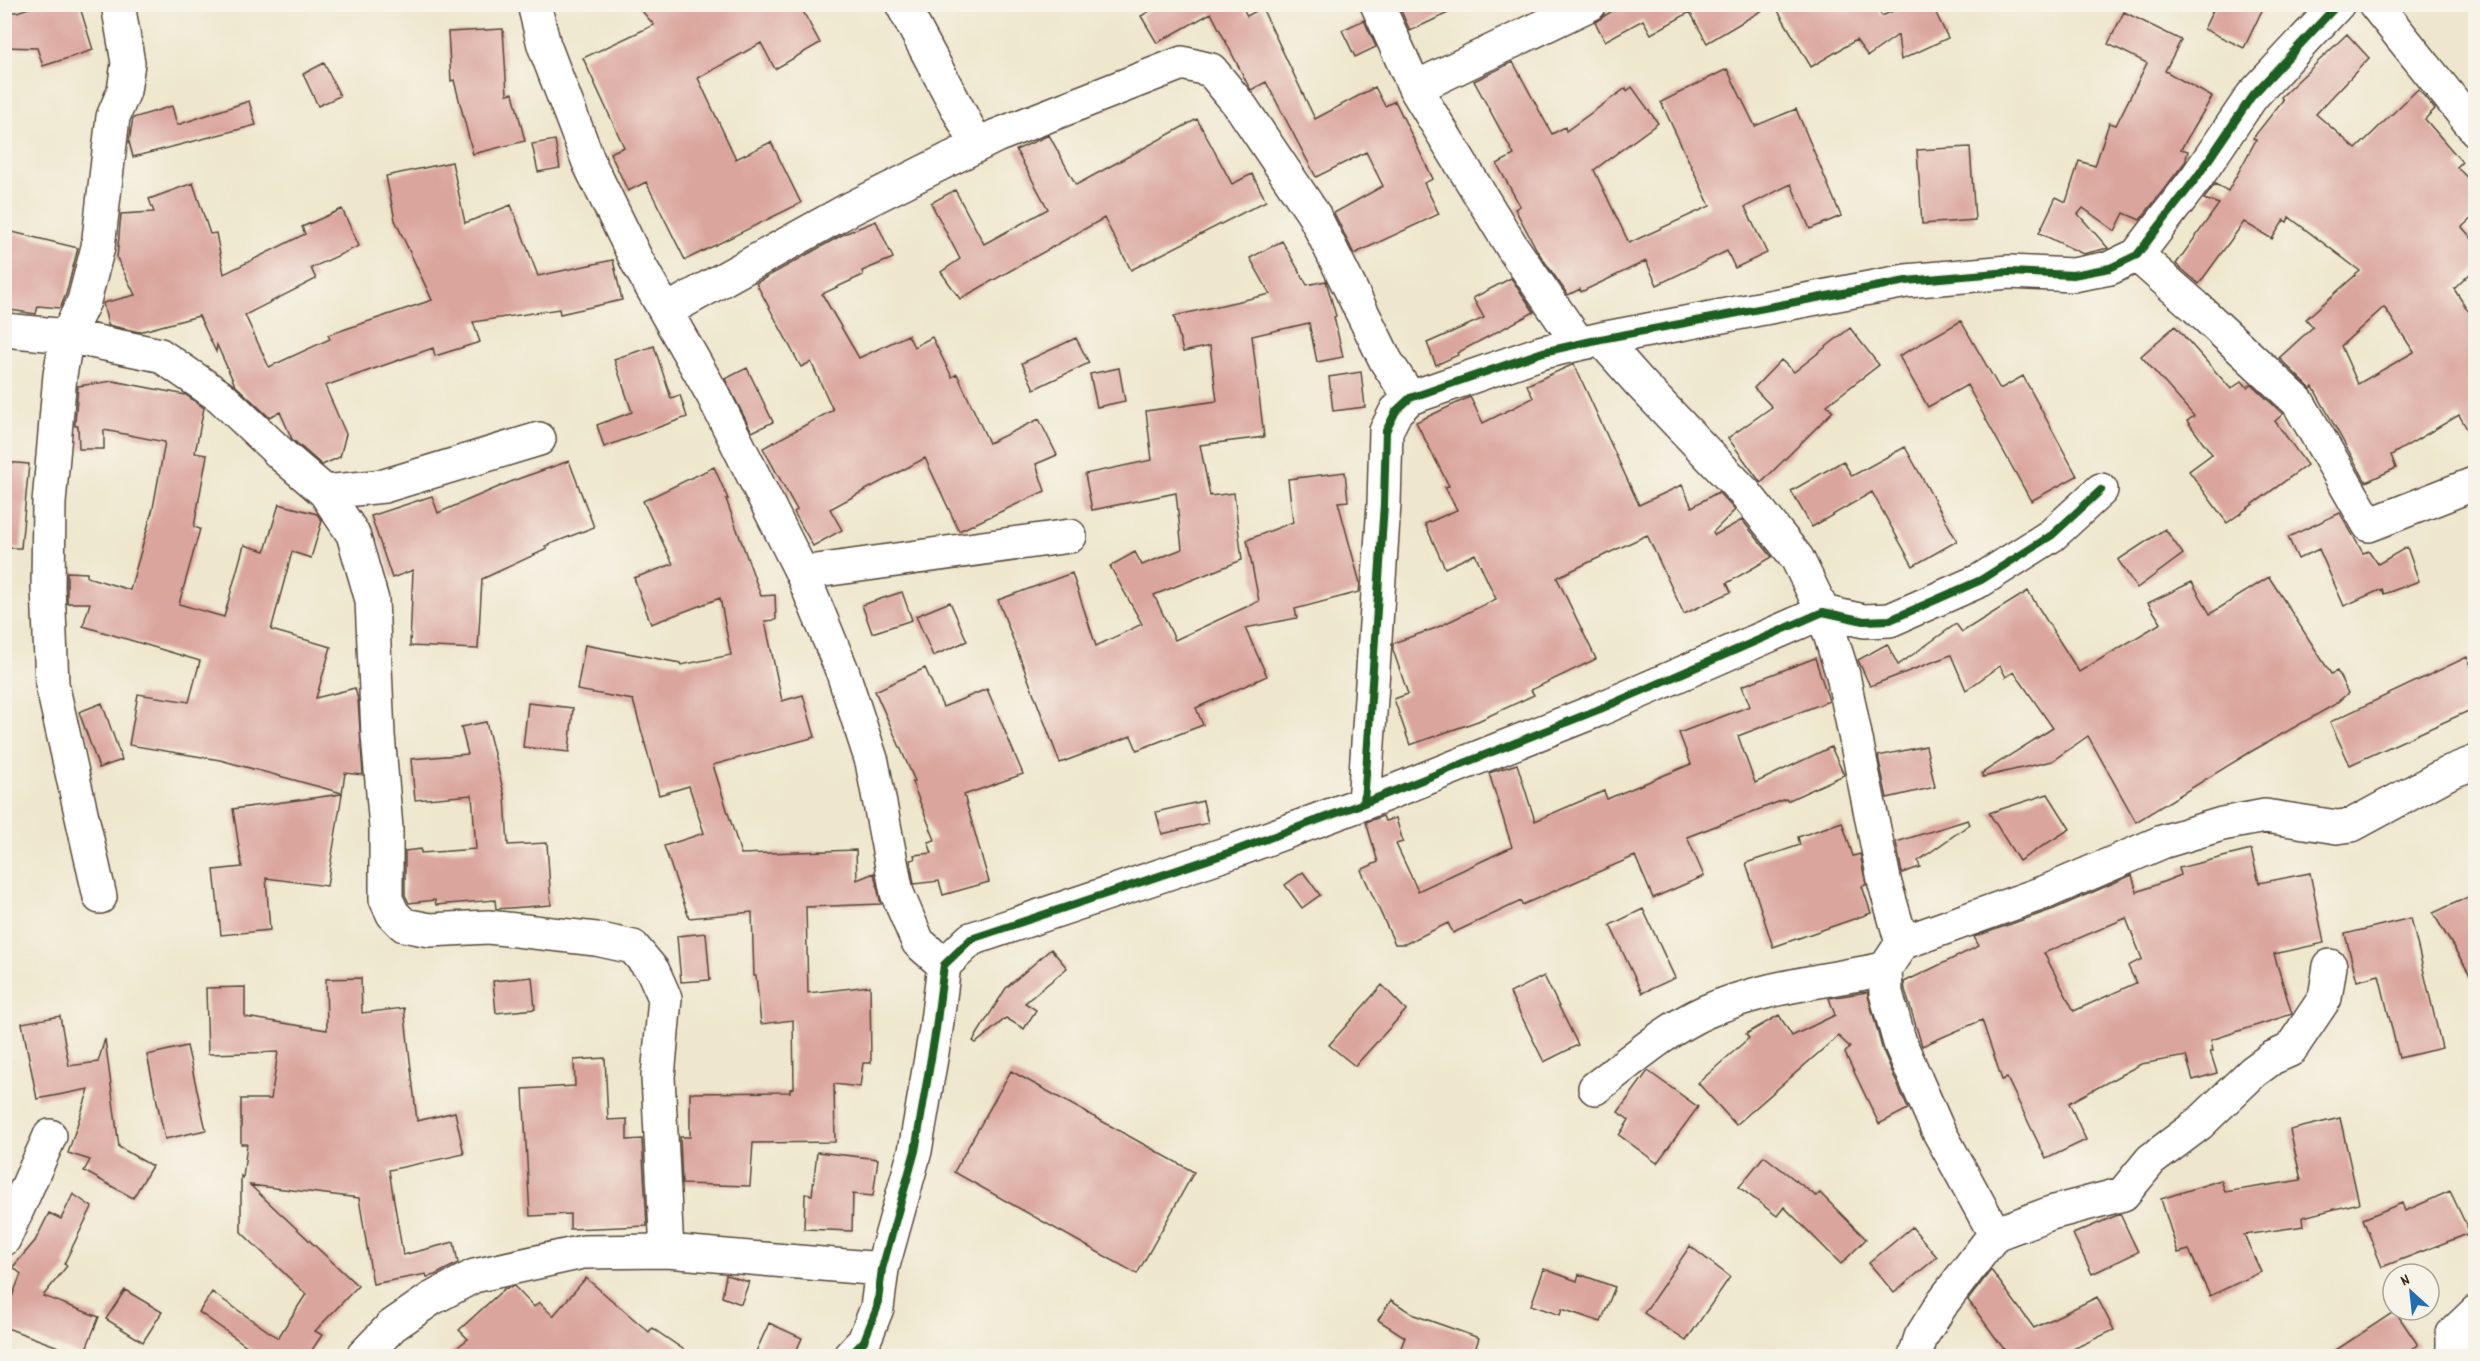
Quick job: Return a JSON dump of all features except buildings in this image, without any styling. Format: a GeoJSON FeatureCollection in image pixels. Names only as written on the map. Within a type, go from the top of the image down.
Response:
{"type":"FeatureCollection","features":[{"type":"Feature","properties":{"kind":"street"},"geometry":{"type":"LineString","coordinates":[[100,897],[51,684],[48,587],[49,503],[60,375],[67,336],[84,301],[98,247],[113,117],[124,91],[127,72],[128,63],[118,4]]}},
{"type":"Feature","properties":{"kind":"street"},"geometry":{"type":"LineString","coordinates":[[534,4],[544,45],[590,165],[637,261],[713,395],[802,573],[843,673],[872,762],[897,893],[918,942],[944,965]]}},
{"type":"Feature","properties":{"kind":"street"},"geometry":{"type":"LineString","coordinates":[[902,4],[977,146]]}},
{"type":"Feature","properties":{"kind":"street"},"geometry":{"type":"LineString","coordinates":[[1377,4],[1415,88],[1512,247],[1590,342],[1639,382],[1745,493],[1797,558],[1823,612],[1843,675],[1885,884],[1894,956],[1886,993],[1900,1043],[1916,1084],[1995,1234]]}},
{"type":"Feature","properties":{"kind":"street"},"geometry":{"type":"LineString","coordinates":[[1415,88],[1590,4]]}},
{"type":"Feature","properties":{"kind":"street"},"geometry":{"type":"LineString","coordinates":[[1364,803],[1384,504],[1386,431],[1396,411],[1410,398],[1543,352],[1906,281],[2009,272],[2073,275],[2110,268],[2137,255],[2197,177],[2252,96],[2338,4]]}},
{"type":"Feature","properties":{"kind":"street"},"geometry":{"type":"LineString","coordinates":[[2374,4],[2475,130]]}},
{"type":"Feature","properties":{"kind":"street"},"geometry":{"type":"LineString","coordinates":[[666,311],[848,210],[996,136],[1182,63],[1211,70],[1242,108],[1314,215],[1386,361],[1410,398]]}},
{"type":"Feature","properties":{"kind":"street"},"geometry":{"type":"LineString","coordinates":[[2137,255],[2298,402],[2369,525],[2475,483]]}},
{"type":"Feature","properties":{"kind":"street"},"geometry":{"type":"LineString","coordinates":[[4,330],[67,336],[160,356],[221,397],[325,492],[353,534],[372,600],[378,735],[386,828],[386,899],[393,914],[404,925],[430,930],[488,927],[596,939],[633,947],[653,972],[665,998],[658,1077],[667,1251]]}},
{"type":"Feature","properties":{"kind":"street"},"geometry":{"type":"LineString","coordinates":[[325,492],[384,486],[539,439]]}},
{"type":"Feature","properties":{"kind":"street"},"geometry":{"type":"LineString","coordinates":[[850,1356],[864,1341],[877,1308],[882,1269],[915,1151],[936,1029],[944,965],[971,939],[1234,851],[1364,803],[1600,709],[1823,612],[1864,621],[1890,620],[1981,580],[2052,535],[2102,490]]}},
{"type":"Feature","properties":{"kind":"street"},"geometry":{"type":"LineString","coordinates":[[802,573],[1070,536]]}},
{"type":"Feature","properties":{"kind":"street"},"geometry":{"type":"LineString","coordinates":[[1595,1088],[1652,1045],[1704,1013],[1745,997],[1894,956],[2162,842],[2222,824],[2265,816],[2337,827],[2352,825],[2450,772],[2475,762]]}},
{"type":"Feature","properties":{"kind":"street"},"geometry":{"type":"LineString","coordinates":[[1915,1356],[1920,1337],[1942,1302],[1995,1234],[2051,1213],[2123,1194],[2151,1160],[2199,1124],[2253,1072],[2272,1058],[2290,1050],[2325,998],[2330,966]]}},
{"type":"Feature","properties":{"kind":"street"},"geometry":{"type":"LineString","coordinates":[[4,1239],[50,1136]]}},
{"type":"Feature","properties":{"kind":"street"},"geometry":{"type":"LineString","coordinates":[[363,1356],[392,1326],[431,1299],[474,1276],[584,1252],[667,1251],[882,1269]]}},
{"type":"Feature","properties":{"kind":"street"},"geometry":{"type":"LineString","coordinates":[[2453,1356],[2453,1334],[2475,1312]]}},
{"type":"Feature","properties":{"kind":"cycle path"},"geometry":{"type":"LineString","coordinates":[[1364,803],[1384,504],[1386,431],[1396,411],[1410,398],[1543,352],[1906,281],[2009,272],[2073,275],[2110,268],[2137,255],[2197,177],[2252,96],[2338,4]]}},
{"type":"Feature","properties":{"kind":"cycle path"},"geometry":{"type":"LineString","coordinates":[[850,1356],[864,1341],[877,1308],[882,1269],[915,1151],[936,1029],[944,965],[971,939],[1234,851],[1364,803],[1600,709],[1823,612],[1864,621],[1890,620],[1981,580],[2052,535],[2101,490]]}}]}
